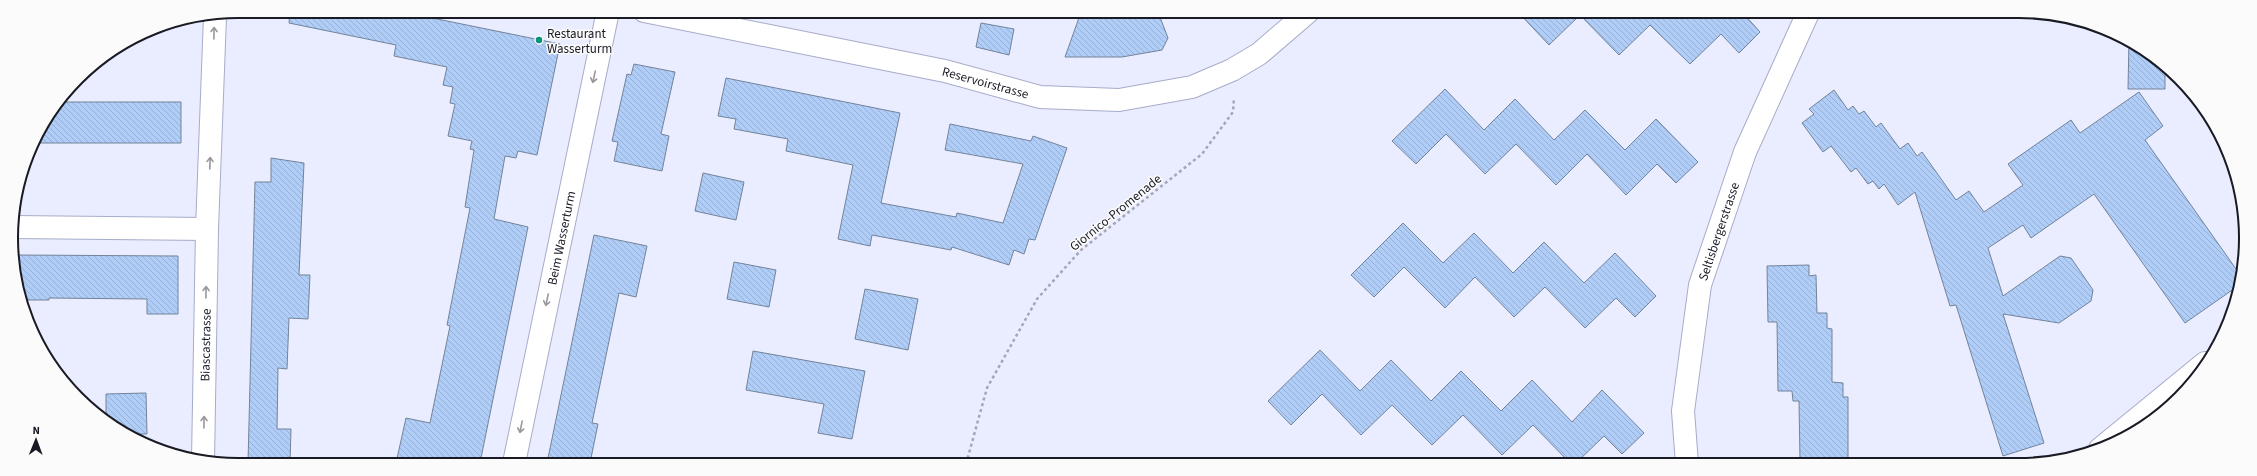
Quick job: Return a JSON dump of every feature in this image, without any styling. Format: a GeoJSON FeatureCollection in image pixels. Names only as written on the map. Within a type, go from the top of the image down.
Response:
{"type":"FeatureCollection","features":[{"type":"Feature","properties":{"kind":"street","name":"Beim Wasserturm"},"geometry":{"type":"LineString","coordinates":[[515,458],[607,18]]}},
{"type":"Feature","properties":{"kind":"street","name":"Reservoirstrasse"},"geometry":{"type":"LineString","coordinates":[[705,18],[945,71],[1040,97],[1119,100],[1192,87],[1236,68],[1260,54],[1301,18]]}},
{"type":"Feature","properties":{"kind":"street","name":"Seltisbergerstrasse"},"geometry":{"type":"LineString","coordinates":[[1687,458],[1683,411],[1700,285],[1745,152],[1806,18]]}},
{"type":"Feature","properties":{"kind":"street","name":"Biascastrasse"},"geometry":{"type":"LineString","coordinates":[[203,455],[207,230],[215,19]]}},
{"type":"Feature","properties":{"kind":"street"},"geometry":{"type":"LineString","coordinates":[[18,227],[207,230]]}},
{"type":"Feature","properties":{"kind":"street"},"geometry":{"type":"LineString","coordinates":[[2119,434],[2194,372]]}},
{"type":"Feature","properties":{"kind":"path","name":"Giornico-Promenade"},"geometry":{"type":"LineString","coordinates":[[968,458],[987,388],[1037,300],[1080,250],[1202,154],[1233,112],[1236,68]]}},
{"type":"Feature","properties":{"kind":"building"},"geometry":{"type":"Polygon","coordinates":[[[289,18],[432,18],[560,44],[537,155],[518,151],[516,158],[505,156],[494,219],[528,227],[481,458],[397,458],[406,418],[430,423],[450,326],[447,325],[470,208],[465,207],[474,150],[470,149],[472,141],[448,136],[455,104],[450,103],[453,87],[443,85],[447,67],[394,56],[396,45],[289,23],[289,18]]]}},
{"type":"Feature","properties":{"kind":"building"},"geometry":{"type":"Polygon","coordinates":[[[1079,18],[1160,18],[1168,38],[1162,50],[1122,57],[1065,57],[1079,18]]]}},
{"type":"Feature","properties":{"kind":"building"},"geometry":{"type":"Polygon","coordinates":[[[1524,18],[1577,18],[1549,45],[1524,18]]]}},
{"type":"Feature","properties":{"kind":"building"},"geometry":{"type":"Polygon","coordinates":[[[1583,18],[1747,18],[1760,32],[1739,53],[1721,34],[1690,64],[1650,25],[1619,55],[1583,18]]]}},
{"type":"Feature","properties":{"kind":"building"},"geometry":{"type":"Polygon","coordinates":[[[981,23],[1014,29],[1009,55],[976,47],[981,23]]]}},
{"type":"Feature","properties":{"kind":"building"},"geometry":{"type":"Polygon","coordinates":[[[2129,47],[2153,63],[2165,74],[2165,89],[2128,89],[2129,47]]]}},
{"type":"Feature","properties":{"kind":"building"},"geometry":{"type":"Polygon","coordinates":[[[634,64],[675,72],[661,134],[669,136],[662,171],[614,161],[618,142],[612,141],[627,74],[631,75],[634,64]]]}},
{"type":"Feature","properties":{"kind":"building"},"geometry":{"type":"Polygon","coordinates":[[[726,78],[900,113],[881,203],[956,217],[957,213],[1003,223],[1023,164],[945,150],[950,124],[1031,141],[1033,136],[1067,148],[1035,240],[1029,239],[1024,254],[1014,250],[1009,265],[952,247],[951,250],[872,235],[870,246],[838,239],[853,165],[786,151],[788,139],[734,129],[736,119],[718,116],[726,78]]]}},
{"type":"Feature","properties":{"kind":"building"},"geometry":{"type":"Polygon","coordinates":[[[1445,89],[1484,130],[1515,99],[1554,140],[1585,110],[1625,150],[1656,119],[1698,162],[1676,183],[1657,164],[1626,195],[1587,154],[1556,185],[1516,144],[1485,174],[1446,134],[1416,164],[1392,141],[1445,89]]]}},
{"type":"Feature","properties":{"kind":"building"},"geometry":{"type":"Polygon","coordinates":[[[1834,90],[1848,110],[1853,106],[1859,114],[1864,111],[1876,127],[1881,123],[1900,149],[1908,143],[1917,156],[1922,152],[1956,200],[1969,191],[1984,212],[2023,185],[2008,164],[2071,120],[2080,133],[2139,92],[2163,126],[2145,140],[2237,270],[2233,289],[2185,323],[2094,194],[2031,238],[2023,225],[1988,248],[2003,296],[2060,256],[2071,258],[2093,290],[2091,301],[2059,323],[2003,314],[2044,443],[2003,456],[1956,305],[1950,306],[1915,192],[1898,205],[1884,184],[1879,189],[1873,181],[1868,184],[1856,168],[1851,172],[1831,146],[1823,152],[1802,123],[1814,114],[1809,109],[1834,90]]]}},
{"type":"Feature","properties":{"kind":"building"},"geometry":{"type":"Polygon","coordinates":[[[65,102],[181,102],[181,143],[40,143],[47,128],[65,102]]]}},
{"type":"Feature","properties":{"kind":"building"},"geometry":{"type":"Polygon","coordinates":[[[271,158],[304,163],[299,275],[310,275],[308,319],[289,318],[287,369],[278,368],[277,429],[291,429],[290,458],[248,458],[255,182],[271,182],[271,158]]]}},
{"type":"Feature","properties":{"kind":"building"},"geometry":{"type":"Polygon","coordinates":[[[703,173],[744,182],[736,220],[695,211],[703,173]]]}},
{"type":"Feature","properties":{"kind":"building"},"geometry":{"type":"Polygon","coordinates":[[[1403,223],[1443,263],[1474,233],[1513,273],[1544,242],[1584,283],[1615,253],[1656,296],[1635,317],[1616,298],[1585,328],[1545,287],[1514,317],[1475,277],[1445,308],[1404,267],[1374,297],[1351,275],[1403,223]]]}},
{"type":"Feature","properties":{"kind":"building"},"geometry":{"type":"Polygon","coordinates":[[[594,235],[647,246],[636,297],[619,293],[592,423],[598,424],[591,458],[548,458],[594,235]]]}},
{"type":"Feature","properties":{"kind":"building"},"geometry":{"type":"Polygon","coordinates":[[[18,255],[178,256],[178,314],[147,314],[147,299],[49,298],[49,300],[27,300],[22,281],[18,255]]]}},
{"type":"Feature","properties":{"kind":"building"},"geometry":{"type":"Polygon","coordinates":[[[734,262],[776,270],[769,307],[727,299],[734,262]]]}},
{"type":"Feature","properties":{"kind":"building"},"geometry":{"type":"Polygon","coordinates":[[[1809,265],[1809,276],[1816,275],[1817,313],[1827,313],[1827,328],[1832,329],[1832,382],[1843,383],[1843,397],[1848,397],[1848,458],[1800,458],[1799,401],[1793,401],[1792,391],[1778,391],[1777,322],[1768,322],[1767,266],[1809,265]]]}},
{"type":"Feature","properties":{"kind":"building"},"geometry":{"type":"Polygon","coordinates":[[[865,289],[918,299],[908,350],[855,339],[865,289]]]}},
{"type":"Feature","properties":{"kind":"building"},"geometry":{"type":"Polygon","coordinates":[[[1320,350],[1360,391],[1391,360],[1431,401],[1461,371],[1501,411],[1532,380],[1572,422],[1602,390],[1644,433],[1622,454],[1604,436],[1581,458],[1565,458],[1533,425],[1502,455],[1463,415],[1432,445],[1392,405],[1361,435],[1322,394],[1291,425],[1268,401],[1320,350]]]}},
{"type":"Feature","properties":{"kind":"building"},"geometry":{"type":"Polygon","coordinates":[[[753,351],[865,371],[852,439],[818,433],[824,404],[746,390],[753,351]]]}},
{"type":"Feature","properties":{"kind":"building"},"geometry":{"type":"Polygon","coordinates":[[[146,393],[147,434],[139,434],[128,429],[106,414],[106,394],[146,393]]]}},
{"type":"Feature","properties":{"kind":"place","name":"Restaurant Wasserturm"},"geometry":{"type":"Point","coordinates":[539,40]}}]}
